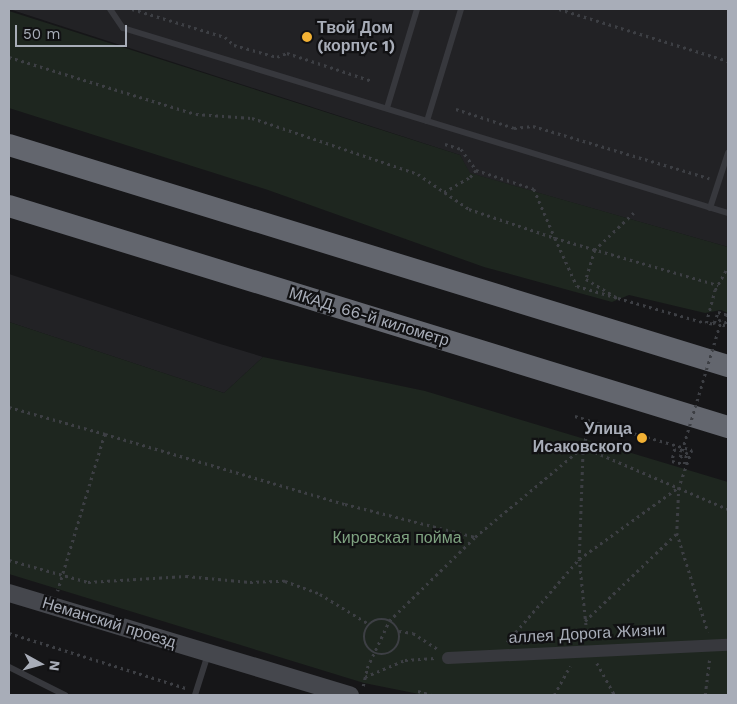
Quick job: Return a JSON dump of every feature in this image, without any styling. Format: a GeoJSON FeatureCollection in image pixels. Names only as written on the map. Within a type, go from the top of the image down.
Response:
{"type":"FeatureCollection","features":[{"type":"Feature","properties":{"kind":"highway"},"geometry":{"type":"LineString","coordinates":[[12,145],[728,366]]}},
{"type":"Feature","properties":{"kind":"highway","name":"МКАД, 66-й километр"},"geometry":{"type":"LineString","coordinates":[[9,206],[728,427]]}},
{"type":"Feature","properties":{"kind":"street","name":"Неманский проезд"},"geometry":{"type":"LineString","coordinates":[[9,593],[208,653]]}},
{"type":"Feature","properties":{"kind":"street","name":"аллея Дорога Жизни"},"geometry":{"type":"LineString","coordinates":[[448,658],[711,644],[728,645]]}},
{"type":"Feature","properties":{"kind":"street"},"geometry":{"type":"LineString","coordinates":[[208,653],[348,693]]}},
{"type":"Feature","properties":{"kind":"lane"},"geometry":{"type":"LineString","coordinates":[[110,9],[122,28],[728,213]]}},
{"type":"Feature","properties":{"kind":"lane"},"geometry":{"type":"LineString","coordinates":[[387,108],[417,9]]}},
{"type":"Feature","properties":{"kind":"lane"},"geometry":{"type":"LineString","coordinates":[[427,120],[461,9]]}},
{"type":"Feature","properties":{"kind":"lane"},"geometry":{"type":"LineString","coordinates":[[710,208],[728,153]]}},
{"type":"Feature","properties":{"kind":"lane"},"geometry":{"type":"LineString","coordinates":[[196,693],[208,653]]}},
{"type":"Feature","properties":{"kind":"lane"},"geometry":{"type":"LineString","coordinates":[[9,668],[65,695]]}},
{"type":"Feature","properties":{"kind":"path"},"geometry":{"type":"LineString","coordinates":[[132,9],[225,38],[243,47],[277,57],[286,53],[372,81]]}},
{"type":"Feature","properties":{"kind":"path"},"geometry":{"type":"LineString","coordinates":[[559,9],[728,61]]}},
{"type":"Feature","properties":{"kind":"path"},"geometry":{"type":"LineString","coordinates":[[9,57],[196,114],[252,118],[418,174],[469,209],[555,238],[718,285]]}},
{"type":"Feature","properties":{"kind":"path"},"geometry":{"type":"LineString","coordinates":[[456,109],[514,128],[533,126],[713,180]]}},
{"type":"Feature","properties":{"kind":"path"},"geometry":{"type":"LineString","coordinates":[[445,144],[461,149],[476,170],[534,189],[577,286],[706,322],[714,323],[721,320],[680,457],[692,450]]}},
{"type":"Feature","properties":{"kind":"path"},"geometry":{"type":"LineString","coordinates":[[444,192],[470,177],[476,170]]}},
{"type":"Feature","properties":{"kind":"path"},"geometry":{"type":"LineString","coordinates":[[618,298],[586,279],[595,250],[634,213]]}},
{"type":"Feature","properties":{"kind":"path"},"geometry":{"type":"LineString","coordinates":[[706,322],[718,285],[728,267]]}},
{"type":"Feature","properties":{"kind":"path"},"geometry":{"type":"LineString","coordinates":[[714,323],[718,312],[728,315],[725,326],[720,324]]}},
{"type":"Feature","properties":{"kind":"path"},"geometry":{"type":"LineString","coordinates":[[9,407],[345,504],[475,537]]}},
{"type":"Feature","properties":{"kind":"path"},"geometry":{"type":"LineString","coordinates":[[575,416],[692,450]]}},
{"type":"Feature","properties":{"kind":"path"},"geometry":{"type":"LineString","coordinates":[[554,695],[583,651],[585,621],[578,559],[583,447],[591,421]]}},
{"type":"Feature","properties":{"kind":"path"},"geometry":{"type":"LineString","coordinates":[[54,606],[105,434]]}},
{"type":"Feature","properties":{"kind":"path"},"geometry":{"type":"LineString","coordinates":[[583,447],[728,509]]}},
{"type":"Feature","properties":{"kind":"path"},"geometry":{"type":"LineString","coordinates":[[365,677],[390,620],[475,537],[583,447]]}},
{"type":"Feature","properties":{"kind":"path"},"geometry":{"type":"LineString","coordinates":[[682,451],[675,449],[672,460],[684,464],[687,452]]}},
{"type":"Feature","properties":{"kind":"path"},"geometry":{"type":"LineString","coordinates":[[692,450],[679,487],[677,533],[711,644],[705,695]]}},
{"type":"Feature","properties":{"kind":"path"},"geometry":{"type":"LineString","coordinates":[[496,655],[578,559],[679,487]]}},
{"type":"Feature","properties":{"kind":"path"},"geometry":{"type":"LineString","coordinates":[[585,621],[677,533]]}},
{"type":"Feature","properties":{"kind":"path"},"geometry":{"type":"LineString","coordinates":[[9,560],[88,582],[186,576],[250,582],[285,581],[320,594],[369,624]]}},
{"type":"Feature","properties":{"kind":"path"},"geometry":{"type":"LineString","coordinates":[[375,620],[390,620],[399,631],[399,645],[389,654],[375,654],[369,650],[364,637],[369,624],[375,620]]}},
{"type":"Feature","properties":{"kind":"path"},"geometry":{"type":"LineString","coordinates":[[399,631],[413,633],[448,658]]}},
{"type":"Feature","properties":{"kind":"path"},"geometry":{"type":"LineString","coordinates":[[9,633],[196,693]]}},
{"type":"Feature","properties":{"kind":"path"},"geometry":{"type":"LineString","coordinates":[[583,651],[615,695]]}},
{"type":"Feature","properties":{"kind":"path"},"geometry":{"type":"LineString","coordinates":[[348,693],[365,677],[405,660],[448,658]]}},
{"type":"Feature","properties":{"kind":"path"},"geometry":{"type":"LineString","coordinates":[[418,691],[432,695]]}},
{"type":"Feature","properties":{"kind":"shaded area"},"geometry":{"type":"Polygon","coordinates":[[[9,9],[728,9],[728,247],[469,173],[460,155],[9,9]]]}},
{"type":"Feature","properties":{"kind":"shaded area"},"geometry":{"type":"Polygon","coordinates":[[[9,274],[263,357],[224,393],[9,322],[9,274]]]}},
{"type":"Feature","properties":{"kind":"green space"},"geometry":{"type":"Polygon","coordinates":[[[9,11],[460,155],[470,173],[728,247],[728,313],[721,310],[705,313],[629,295],[612,302],[484,267],[268,190],[9,108],[9,11]]]}},
{"type":"Feature","properties":{"kind":"green space","name":"Кировская пойма"},"geometry":{"type":"Polygon","coordinates":[[[9,322],[224,393],[263,357],[425,391],[728,482],[728,695],[424,695],[364,683],[9,574],[9,322]]]}},
{"type":"Feature","properties":{"kind":"place","name":"Твой Дом (корпус 1)"},"geometry":{"type":"Point","coordinates":[307,37]}},
{"type":"Feature","properties":{"kind":"place","name":"Улица Исаковского"},"geometry":{"type":"Point","coordinates":[642,438]}}]}
